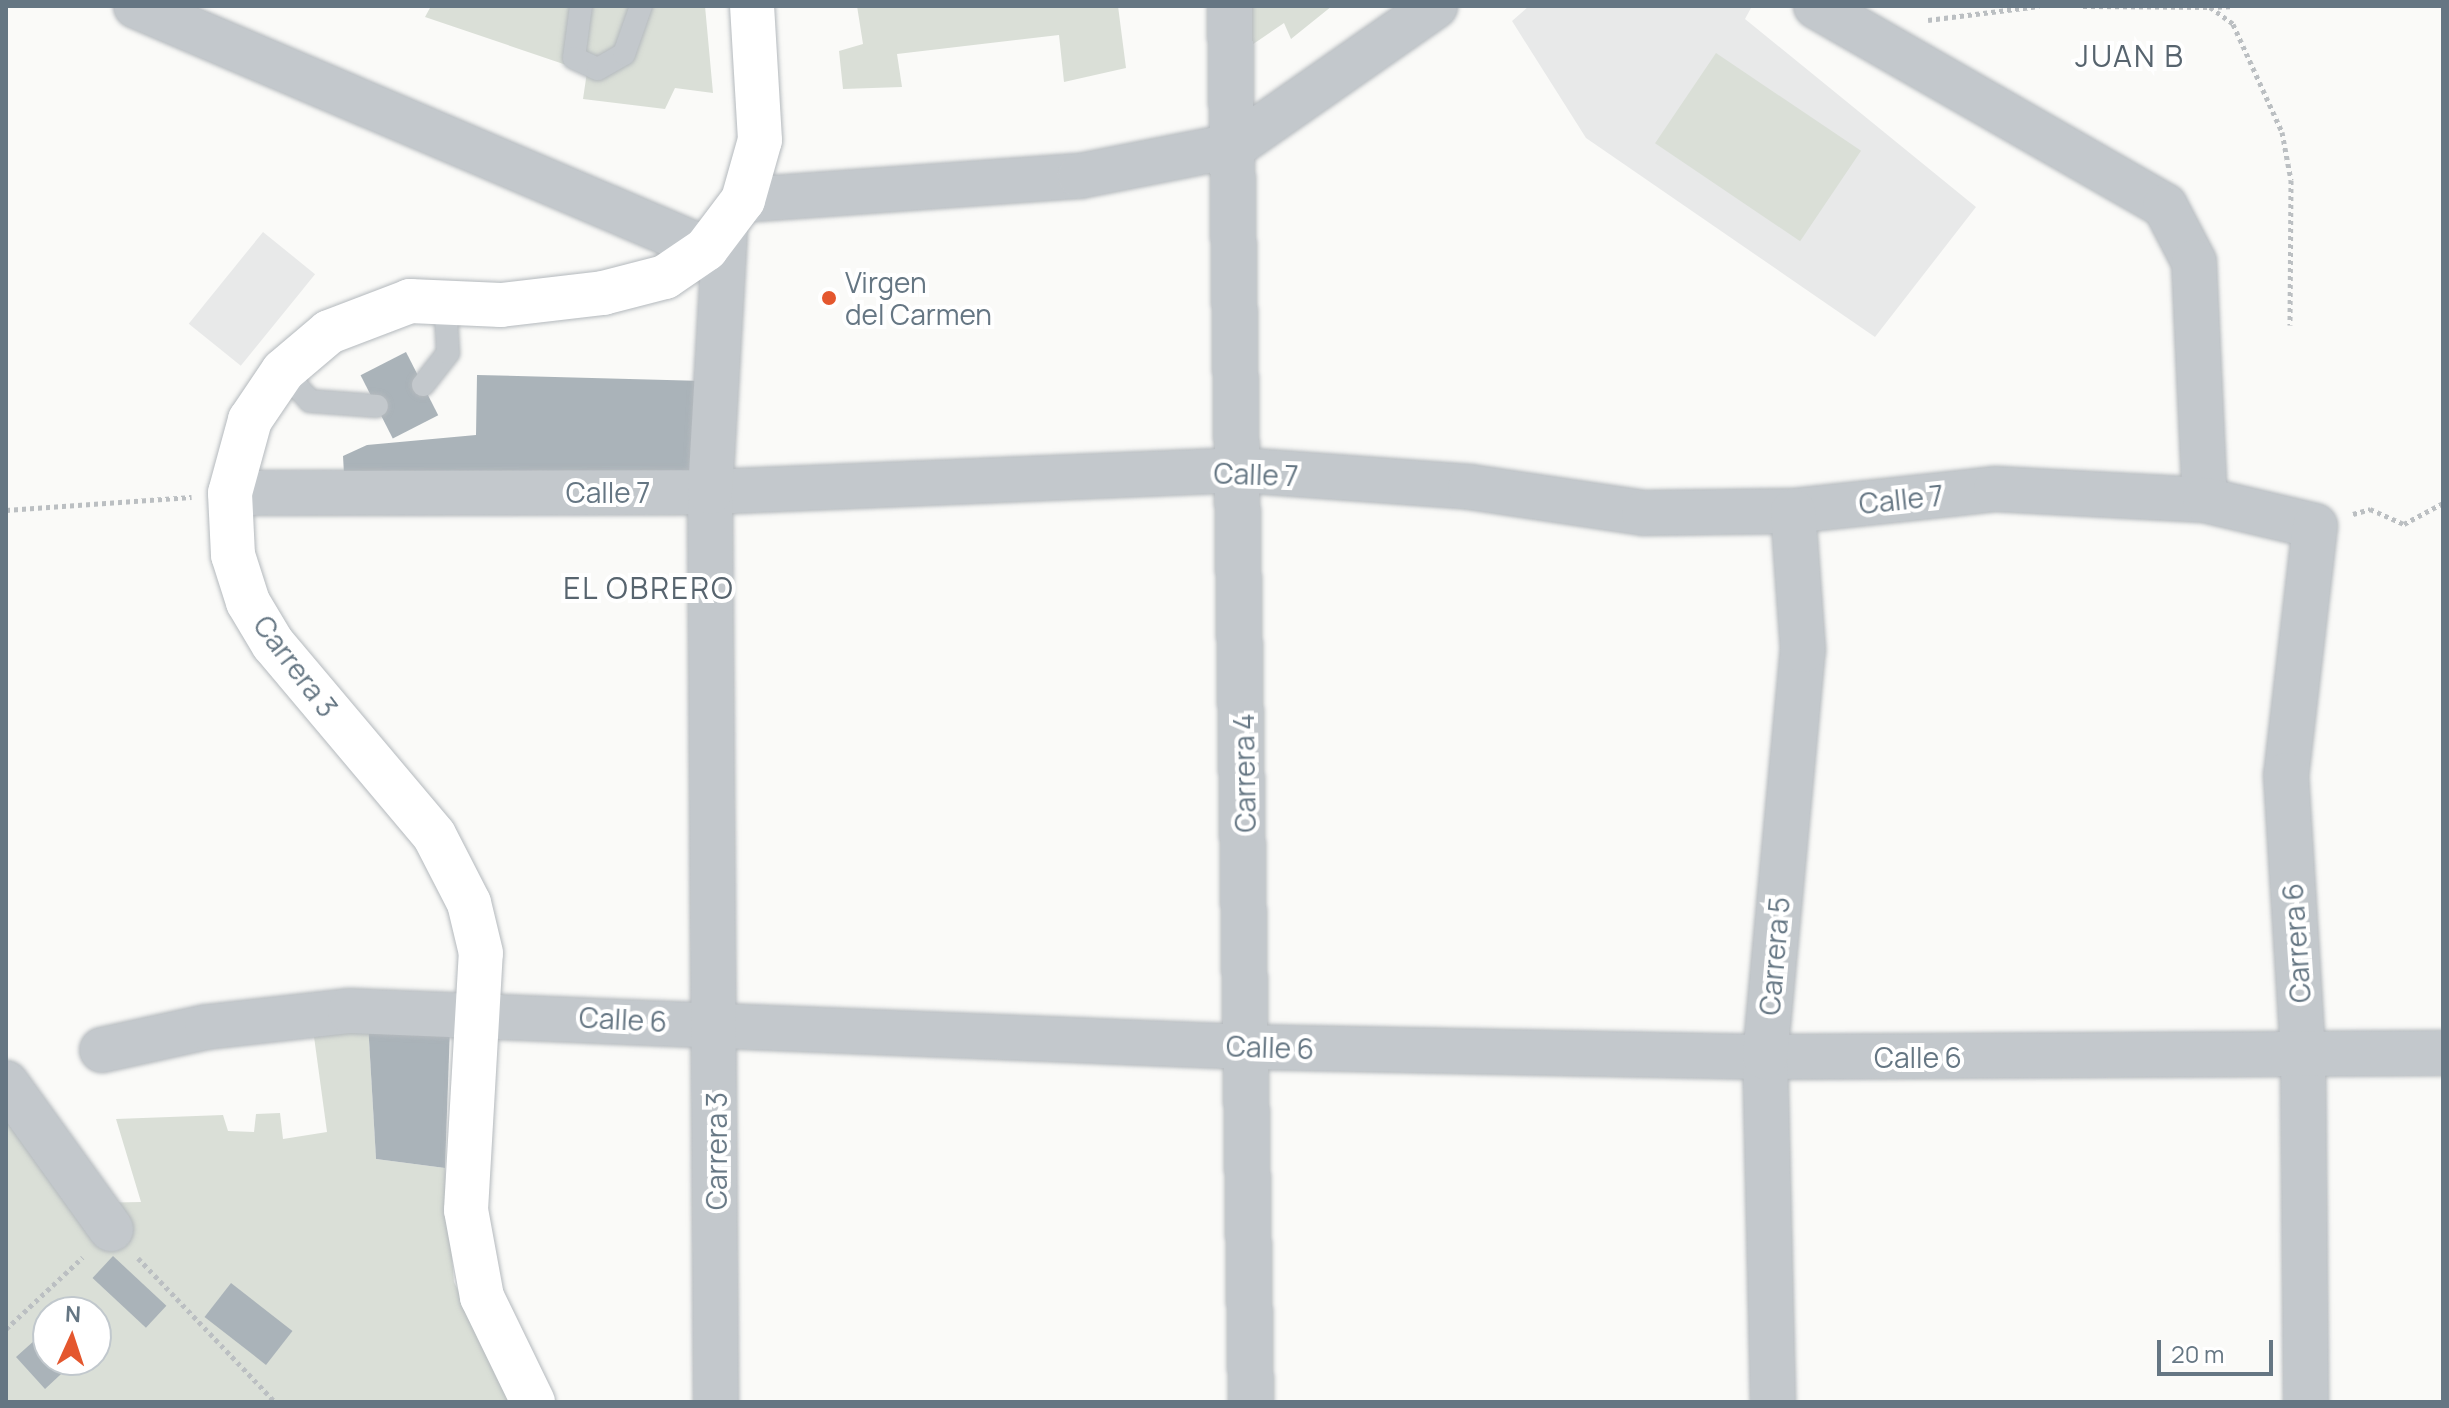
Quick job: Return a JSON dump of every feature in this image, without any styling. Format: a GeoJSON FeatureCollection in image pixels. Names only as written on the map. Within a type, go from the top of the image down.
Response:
{"type":"FeatureCollection","features":[{"type":"Feature","properties":{"kind":"highway","name":"Carrera 3"},"geometry":{"type":"LineString","coordinates":[[533,1402],[482,1297],[466,1210],[481,953],[469,903],[434,835],[273,644],[248,602],[233,555],[230,493],[250,420],[283,371],[329,332],[366,313],[445,298],[501,305],[603,293],[665,277],[724,226],[760,140],[752,6]]}},
{"type":"Feature","properties":{"kind":"street"},"geometry":{"type":"LineString","coordinates":[[136,6],[724,226],[1080,176],[1236,145],[1435,6]]}},
{"type":"Feature","properties":{"kind":"street","name":"Carrera 4"},"geometry":{"type":"LineString","coordinates":[[1230,6],[1224,34],[1236,145],[1251,1402]]}},
{"type":"Feature","properties":{"kind":"street"},"geometry":{"type":"LineString","coordinates":[[1816,6],[2165,206],[2194,262],[2205,500]]}},
{"type":"Feature","properties":{"kind":"street","name":"Carrera 3"},"geometry":{"type":"LineString","coordinates":[[716,1402],[717,1025],[710,492],[724,226]]}},
{"type":"Feature","properties":{"kind":"street","name":"Calle 7"},"geometry":{"type":"LineString","coordinates":[[230,493],[710,492],[1240,470],[1470,487],[1644,513],[1793,511],[1996,489],[2205,500],[2296,521]]}},
{"type":"Feature","properties":{"kind":"street","name":"Carrera 5"},"geometry":{"type":"LineString","coordinates":[[1773,1402],[1765,1057],[1803,650],[1793,511]]}},
{"type":"Feature","properties":{"kind":"street","name":"Carrera 6"},"geometry":{"type":"LineString","coordinates":[[2296,521],[2286,775],[2303,1056],[2306,1402]]}},
{"type":"Feature","properties":{"kind":"street","name":"Calle 6"},"geometry":{"type":"LineString","coordinates":[[102,1050],[207,1027],[350,1011],[479,1011],[717,1025],[1247,1047],[1765,1057],[2443,1053]]}},
{"type":"Feature","properties":{"kind":"street"},"geometry":{"type":"LineString","coordinates":[[6,1083],[41,1123],[111,1229]]}},
{"type":"Feature","properties":{"kind":"lane"},"geometry":{"type":"LineString","coordinates":[[581,6],[574,58],[598,69],[624,54],[641,6]]}},
{"type":"Feature","properties":{"kind":"lane"},"geometry":{"type":"LineString","coordinates":[[423,385],[448,353],[445,298]]}},
{"type":"Feature","properties":{"kind":"lane"},"geometry":{"type":"LineString","coordinates":[[283,371],[310,401],[377,406]]}},
{"type":"Feature","properties":{"kind":"path"},"geometry":{"type":"LineString","coordinates":[[1921,21],[2039,6]]}},
{"type":"Feature","properties":{"kind":"path"},"geometry":{"type":"LineString","coordinates":[[2083,6],[2233,6]]}},
{"type":"Feature","properties":{"kind":"path"},"geometry":{"type":"LineString","coordinates":[[2210,7],[2233,24],[2282,132],[2291,180],[2290,325]]}},
{"type":"Feature","properties":{"kind":"path"},"geometry":{"type":"LineString","coordinates":[[6,510],[230,493]]}},
{"type":"Feature","properties":{"kind":"path"},"geometry":{"type":"LineString","coordinates":[[2296,521],[2370,509],[2404,524],[2443,503]]}},
{"type":"Feature","properties":{"kind":"path"},"geometry":{"type":"LineString","coordinates":[[6,1329],[111,1229],[275,1402]]}},
{"type":"Feature","properties":{"kind":"shaded area"},"geometry":{"type":"Polygon","coordinates":[[[431,6],[705,6],[713,93],[675,88],[665,109],[583,99],[587,72],[425,17],[431,6]]]}},
{"type":"Feature","properties":{"kind":"shaded area"},"geometry":{"type":"Polygon","coordinates":[[[857,6],[1118,6],[1126,68],[1064,82],[1059,35],[897,54],[902,87],[843,89],[839,51],[863,44],[857,6]]]}},
{"type":"Feature","properties":{"kind":"shaded area"},"geometry":{"type":"Polygon","coordinates":[[[1246,6],[1332,6],[1291,39],[1284,23],[1240,53],[1246,6]]]}},
{"type":"Feature","properties":{"kind":"shaded area"},"geometry":{"type":"Polygon","coordinates":[[[1529,6],[1752,6],[1745,19],[1976,207],[1875,337],[1586,138],[1512,21],[1529,6]]]}},
{"type":"Feature","properties":{"kind":"shaded area"},"geometry":{"type":"Polygon","coordinates":[[[1716,53],[1861,151],[1800,241],[1655,143],[1716,53]]]}},
{"type":"Feature","properties":{"kind":"shaded area"},"geometry":{"type":"Polygon","coordinates":[[[263,232],[315,274],[241,366],[189,324],[263,232]]]}},
{"type":"Feature","properties":{"kind":"shaded area"},"geometry":{"type":"Polygon","coordinates":[[[312,1022],[368,1023],[376,1159],[445,1168],[454,1282],[512,1402],[6,1402],[6,1097],[91,1203],[141,1202],[116,1119],[223,1115],[228,1131],[254,1132],[256,1114],[280,1113],[283,1139],[327,1132],[312,1022]]]}},
{"type":"Feature","properties":{"kind":"building"},"geometry":{"type":"Polygon","coordinates":[[[406,352],[438,415],[393,438],[361,375],[406,352]]]}},
{"type":"Feature","properties":{"kind":"building"},"geometry":{"type":"Polygon","coordinates":[[[477,375],[704,381],[699,485],[345,492],[343,456],[367,445],[476,435],[477,375]]]}},
{"type":"Feature","properties":{"kind":"building"},"geometry":{"type":"Polygon","coordinates":[[[368,1023],[450,1028],[445,1168],[376,1159],[368,1023]]]}},
{"type":"Feature","properties":{"kind":"building"},"geometry":{"type":"Polygon","coordinates":[[[113,1256],[166,1306],[146,1328],[93,1278],[113,1256]]]}},
{"type":"Feature","properties":{"kind":"building"},"geometry":{"type":"Polygon","coordinates":[[[231,1283],[292,1331],[266,1365],[205,1317],[231,1283]]]}},
{"type":"Feature","properties":{"kind":"building"},"geometry":{"type":"Polygon","coordinates":[[[32,1343],[32,1375],[16,1357],[32,1343]]]}},
{"type":"Feature","properties":{"kind":"building"},"geometry":{"type":"Polygon","coordinates":[[[33,1376],[59,1376],[45,1389],[33,1376]]]}},
{"type":"Feature","properties":{"kind":"place","name":"Virgen del Carmen"},"geometry":{"type":"Point","coordinates":[829,298]}},
{"type":"Feature","properties":{"kind":"district","name":"JUAN B"},"geometry":{"type":"Point","coordinates":[2130,56]}},
{"type":"Feature","properties":{"kind":"district","name":"EL OBRERO"},"geometry":{"type":"Point","coordinates":[649,588]}}]}
